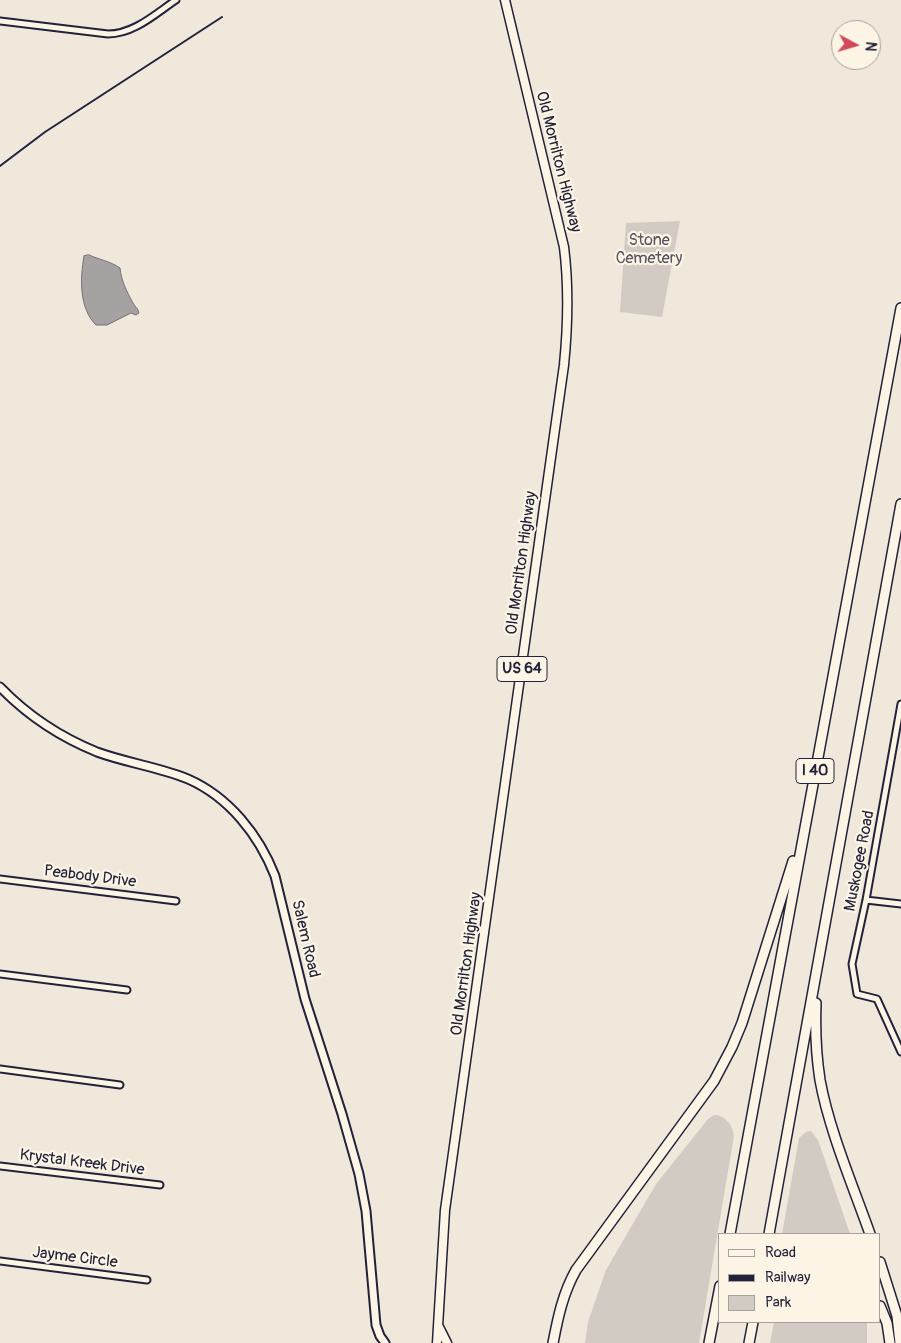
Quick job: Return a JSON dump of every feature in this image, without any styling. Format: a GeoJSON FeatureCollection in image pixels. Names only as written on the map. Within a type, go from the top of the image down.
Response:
{"type":"FeatureCollection","features":[{"type":"Feature","properties":{"kind":"highway","name":"I 40"},"geometry":{"type":"LineString","coordinates":[[730,1233],[901,308]]}},
{"type":"Feature","properties":{"kind":"highway","name":"I 40"},"geometry":{"type":"LineString","coordinates":[[769,1233],[901,504]]}},
{"type":"Feature","properties":{"kind":"highway"},"geometry":{"type":"LineString","coordinates":[[553,1342],[565,1292],[576,1270],[714,1081],[732,1047],[750,1001],[805,822]]}},
{"type":"Feature","properties":{"kind":"highway"},"geometry":{"type":"LineString","coordinates":[[818,968],[816,1040],[821,1081],[846,1167],[870,1233]]}},
{"type":"Feature","properties":{"kind":"highway"},"geometry":{"type":"LineString","coordinates":[[881,1265],[894,1306],[900,1343]]}},
{"type":"Feature","properties":{"kind":"highway"},"geometry":{"type":"LineString","coordinates":[[709,1343],[718,1296]]}},
{"type":"Feature","properties":{"kind":"highway"},"geometry":{"type":"LineString","coordinates":[[881,1308],[887,1323],[890,1343]]}},
{"type":"Feature","properties":{"kind":"highway"},"geometry":{"type":"LineString","coordinates":[[749,1343],[753,1325]]}},
{"type":"Feature","properties":{"kind":"main road","name":"Old Morrilton Highway"},"geometry":{"type":"LineString","coordinates":[[437,1343],[445,1210],[564,365],[569,311],[564,247],[505,0]]}},
{"type":"Feature","properties":{"kind":"main road","name":"Salem Road"},"geometry":{"type":"LineString","coordinates":[[0,687],[14,702],[31,715],[82,745],[98,752],[188,779],[206,788],[229,806],[248,827],[268,859],[280,895],[307,1007],[360,1174],[366,1211],[376,1325],[385,1343]]}},
{"type":"Feature","properties":{"kind":"main road"},"geometry":{"type":"LineString","coordinates":[[432,1343],[438,1324]]}},
{"type":"Feature","properties":{"kind":"main road"},"geometry":{"type":"LineString","coordinates":[[438,1324],[447,1343]]}},
{"type":"Feature","properties":{"kind":"street"},"geometry":{"type":"LineString","coordinates":[[0,21],[119,34],[139,25],[176,0]]}},
{"type":"Feature","properties":{"kind":"street","name":"Muskogee Road"},"geometry":{"type":"LineString","coordinates":[[901,704],[866,900],[852,964],[857,994],[877,999],[901,1052]]}},
{"type":"Feature","properties":{"kind":"street","name":"Peabody Drive"},"geometry":{"type":"LineString","coordinates":[[0,879],[176,901]]}},
{"type":"Feature","properties":{"kind":"street"},"geometry":{"type":"LineString","coordinates":[[866,900],[901,904]]}},
{"type":"Feature","properties":{"kind":"street"},"geometry":{"type":"LineString","coordinates":[[0,974],[126,990]]}},
{"type":"Feature","properties":{"kind":"street"},"geometry":{"type":"LineString","coordinates":[[0,1069],[120,1085]]}},
{"type":"Feature","properties":{"kind":"street","name":"Krystal Kreek Drive"},"geometry":{"type":"LineString","coordinates":[[0,1166],[160,1185]]}},
{"type":"Feature","properties":{"kind":"street","name":"Jayme Circle"},"geometry":{"type":"LineString","coordinates":[[0,1261],[147,1280]]}},
{"type":"Feature","properties":{"kind":"green space","name":"Stone Cemetery"},"geometry":{"type":"Polygon","coordinates":[[[680,221],[662,317],[620,312],[626,223],[680,221]]]}},
{"type":"Feature","properties":{"kind":"green space"},"geometry":{"type":"Polygon","coordinates":[[[718,1115],[728,1121],[734,1136],[699,1343],[585,1343],[588,1322],[606,1270],[656,1184],[708,1119],[718,1115]]]}},
{"type":"Feature","properties":{"kind":"green space"},"geometry":{"type":"Polygon","coordinates":[[[811,1131],[818,1140],[850,1233],[782,1233],[799,1138],[806,1132],[811,1131]]]}},
{"type":"Feature","properties":{"kind":"green space"},"geometry":{"type":"Polygon","coordinates":[[[774,1323],[867,1323],[867,1343],[770,1343],[774,1323]]]}},
{"type":"Feature","properties":{"kind":"shaded area"},"geometry":{"type":"Polygon","coordinates":[[[89,255],[120,268],[125,286],[139,313],[136,315],[131,313],[107,325],[96,325],[86,310],[82,293],[84,256],[89,255]]]}},
{"type":"Feature","properties":{"kind":"railway"},"geometry":{"type":"LineString","coordinates":[[0,166],[45,132],[222,17]]}}]}
